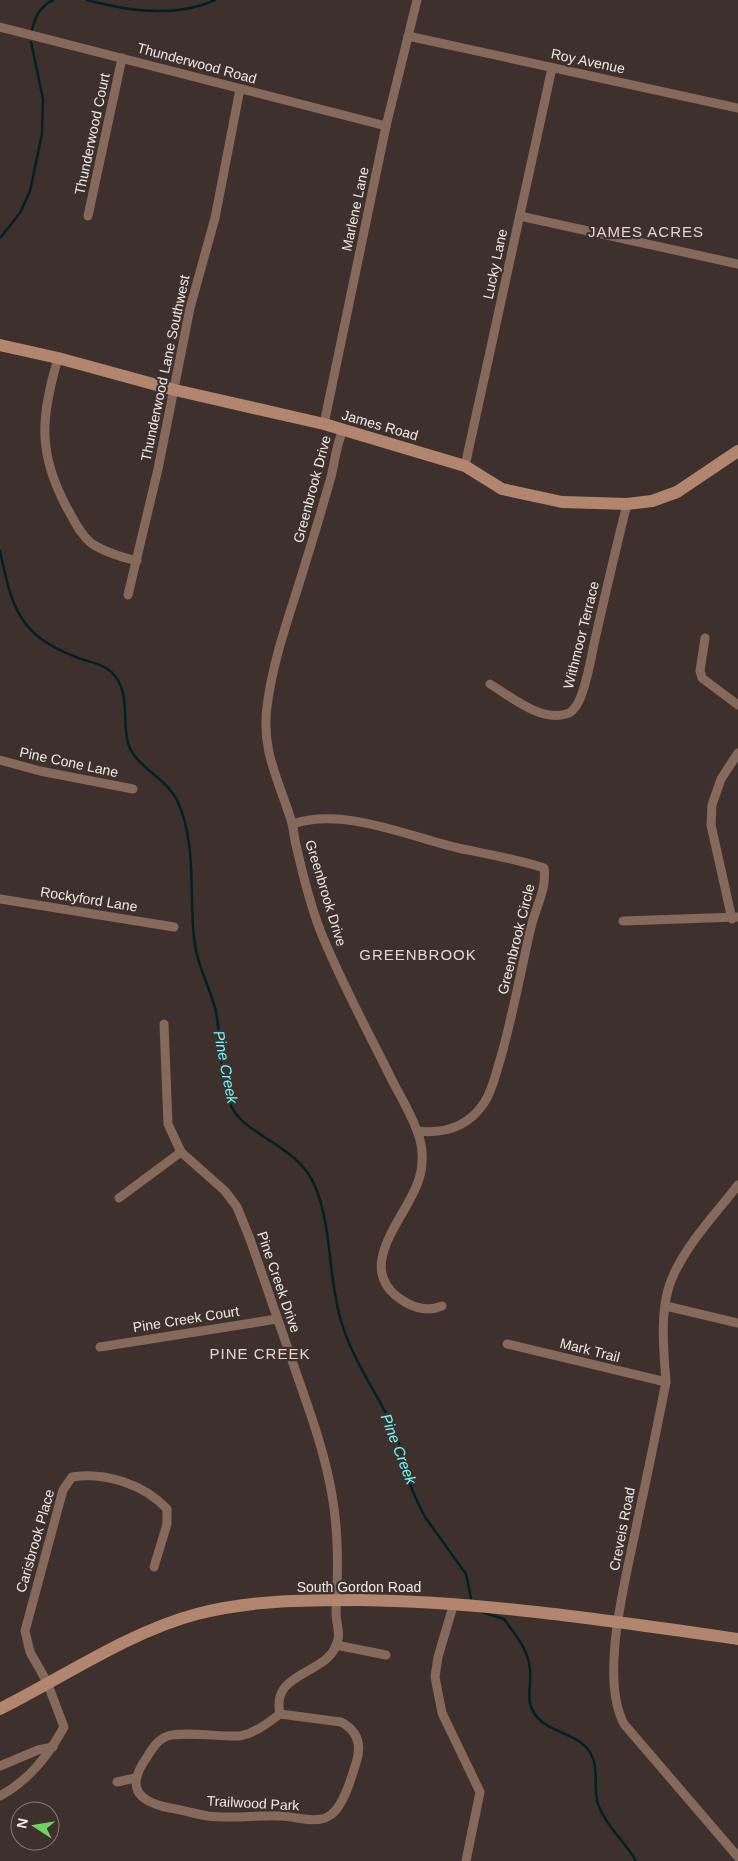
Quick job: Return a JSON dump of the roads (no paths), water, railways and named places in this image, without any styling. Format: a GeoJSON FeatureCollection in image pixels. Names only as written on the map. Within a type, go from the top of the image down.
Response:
{"type":"FeatureCollection","features":[{"type":"Feature","properties":{"kind":"street","name":"Marlene Lane"},"geometry":{"type":"LineString","coordinates":[[324,424],[386,126],[417,0]]}},
{"type":"Feature","properties":{"kind":"street","name":"Thunderwood Road"},"geometry":{"type":"LineString","coordinates":[[0,28],[386,126]]}},
{"type":"Feature","properties":{"kind":"street","name":"Roy Avenue"},"geometry":{"type":"LineString","coordinates":[[408,36],[738,108]]}},
{"type":"Feature","properties":{"kind":"street","name":"Thunderwood Court"},"geometry":{"type":"LineString","coordinates":[[88,216],[122,58]]}},
{"type":"Feature","properties":{"kind":"street","name":"Lucky Lane"},"geometry":{"type":"LineString","coordinates":[[465,466],[552,68]]}},
{"type":"Feature","properties":{"kind":"street","name":"Thunderwood Lane Southwest"},"geometry":{"type":"LineString","coordinates":[[128,595],[174,390],[190,308],[216,218],[240,89]]}},
{"type":"Feature","properties":{"kind":"street"},"geometry":{"type":"LineString","coordinates":[[520,216],[738,264]]}},
{"type":"Feature","properties":{"kind":"street","name":"James Road"},"geometry":{"type":"LineString","coordinates":[[0,345],[58,358],[174,390],[324,424],[465,466],[489,482],[514,492],[562,502],[627,504],[652,501],[677,492],[738,451]]}},
{"type":"Feature","properties":{"kind":"street"},"geometry":{"type":"LineString","coordinates":[[58,358],[46,398],[44,439],[52,474],[72,518],[91,543],[111,553],[137,561]]}},
{"type":"Feature","properties":{"kind":"street","name":"Greenbrook Drive"},"geometry":{"type":"LineString","coordinates":[[343,430],[338,440],[326,493],[306,562],[286,621],[266,708],[267,733],[273,774],[293,824],[298,855],[324,940],[355,1009],[418,1131],[422,1166],[419,1179],[387,1240],[382,1256],[382,1272],[395,1295],[411,1306],[433,1309],[442,1306]]}},
{"type":"Feature","properties":{"kind":"street","name":"Withmoor Terrace"},"geometry":{"type":"LineString","coordinates":[[490,684],[522,705],[544,713],[562,715],[568,714],[575,709],[580,700],[627,504]]}},
{"type":"Feature","properties":{"kind":"street"},"geometry":{"type":"LineString","coordinates":[[705,638],[700,671],[702,678],[738,705]]}},
{"type":"Feature","properties":{"kind":"street"},"geometry":{"type":"LineString","coordinates":[[623,920],[735,918],[710,825],[712,805],[721,779],[738,753]]}},
{"type":"Feature","properties":{"kind":"street","name":"Pine Cone Lane"},"geometry":{"type":"LineString","coordinates":[[0,760],[40,771],[134,789]]}},
{"type":"Feature","properties":{"kind":"street","name":"Greenbrook Circle"},"geometry":{"type":"LineString","coordinates":[[293,824],[313,818],[346,820],[390,829],[544,868],[545,884],[532,926],[506,1041],[492,1088],[484,1103],[474,1115],[458,1127],[437,1132],[418,1131]]}},
{"type":"Feature","properties":{"kind":"street","name":"Rockyford Lane"},"geometry":{"type":"LineString","coordinates":[[0,899],[174,927]]}},
{"type":"Feature","properties":{"kind":"street","name":"Pine Creek Drive"},"geometry":{"type":"LineString","coordinates":[[164,1024],[168,1124],[181,1152],[225,1191],[237,1208],[314,1422],[332,1495],[336,1533],[337,1600]]}},
{"type":"Feature","properties":{"kind":"street"},"geometry":{"type":"LineString","coordinates":[[119,1198],[181,1152]]}},
{"type":"Feature","properties":{"kind":"street","name":"Creveis Road"},"geometry":{"type":"LineString","coordinates":[[738,1185],[684,1257],[672,1278],[666,1306],[664,1344],[666,1382],[617,1622],[614,1682],[617,1711],[624,1724],[738,1857]]}},
{"type":"Feature","properties":{"kind":"street"},"geometry":{"type":"LineString","coordinates":[[666,1306],[738,1323]]}},
{"type":"Feature","properties":{"kind":"street","name":"Pine Creek Court"},"geometry":{"type":"LineString","coordinates":[[100,1347],[277,1319]]}},
{"type":"Feature","properties":{"kind":"street","name":"Mark Trail"},"geometry":{"type":"LineString","coordinates":[[507,1344],[666,1382]]}},
{"type":"Feature","properties":{"kind":"street","name":"Carisbrook Place"},"geometry":{"type":"LineString","coordinates":[[47,1682],[30,1652],[25,1631],[62,1490],[72,1477],[85,1475],[128,1482],[157,1498],[167,1508],[167,1524],[154,1567]]}},
{"type":"Feature","properties":{"kind":"street"},"geometry":{"type":"LineString","coordinates":[[116,1782],[135,1778],[154,1746],[166,1736],[184,1734],[240,1736],[249,1734],[280,1714],[279,1698],[284,1688],[323,1661],[336,1645],[339,1636],[337,1600]]}},
{"type":"Feature","properties":{"kind":"street","name":"South Gordon Road"},"geometry":{"type":"LineString","coordinates":[[0,1709],[47,1682],[165,1625],[197,1614],[231,1606],[337,1600],[454,1603],[617,1622],[738,1639]]}},
{"type":"Feature","properties":{"kind":"street"},"geometry":{"type":"LineString","coordinates":[[454,1603],[434,1677],[442,1713],[480,1792],[466,1861]]}},
{"type":"Feature","properties":{"kind":"street"},"geometry":{"type":"LineString","coordinates":[[336,1645],[386,1655]]}},
{"type":"Feature","properties":{"kind":"street"},"geometry":{"type":"LineString","coordinates":[[0,1796],[17,1787],[49,1754],[64,1727],[47,1682]]}},
{"type":"Feature","properties":{"kind":"street","name":"Trailwood Park"},"geometry":{"type":"LineString","coordinates":[[135,1778],[135,1786],[140,1794],[155,1804],[168,1808],[207,1816],[282,1816],[323,1819],[331,1815],[339,1806],[356,1765],[359,1742],[350,1727],[341,1722],[280,1714]]}},
{"type":"Feature","properties":{"kind":"street"},"geometry":{"type":"LineString","coordinates":[[0,1766],[38,1750],[53,1747]]}},
{"type":"Feature","properties":{"kind":"waterway"},"geometry":{"type":"LineString","coordinates":[[32,30],[39,12],[53,0]]}},
{"type":"Feature","properties":{"kind":"waterway"},"geometry":{"type":"LineString","coordinates":[[87,0],[135,10],[151,11],[184,9],[200,6],[215,0]]}},
{"type":"Feature","properties":{"kind":"waterway"},"geometry":{"type":"LineString","coordinates":[[0,238],[20,213],[30,191],[42,134],[43,99],[31,42]]}},
{"type":"Feature","properties":{"kind":"waterway","name":"Pine Creek"},"geometry":{"type":"LineString","coordinates":[[0,551],[14,603],[30,629],[41,639],[57,648],[107,668],[115,676],[123,692],[129,746],[139,761],[166,785],[177,800],[183,816],[190,850],[194,938],[201,967],[216,1012],[224,1084],[231,1106],[248,1125],[297,1160],[315,1186],[327,1234],[336,1301],[350,1346],[396,1433],[407,1476],[420,1507],[425,1517],[466,1574],[471,1598]]}},
{"type":"Feature","properties":{"kind":"waterway","name":"Pine Creek"},"geometry":{"type":"LineString","coordinates":[[482,1612],[504,1619],[524,1648],[529,1662],[529,1697],[534,1713],[547,1725],[580,1742],[592,1756],[595,1768],[596,1792],[601,1812],[636,1861]]}},
{"type":"Feature","properties":{"kind":"district","name":"JAMES ACRES"},"geometry":{"type":"Point","coordinates":[646,231]}},
{"type":"Feature","properties":{"kind":"district","name":"GREENBROOK"},"geometry":{"type":"Point","coordinates":[418,954]}},
{"type":"Feature","properties":{"kind":"district","name":"PINE CREEK"},"geometry":{"type":"Point","coordinates":[260,1353]}}]}
